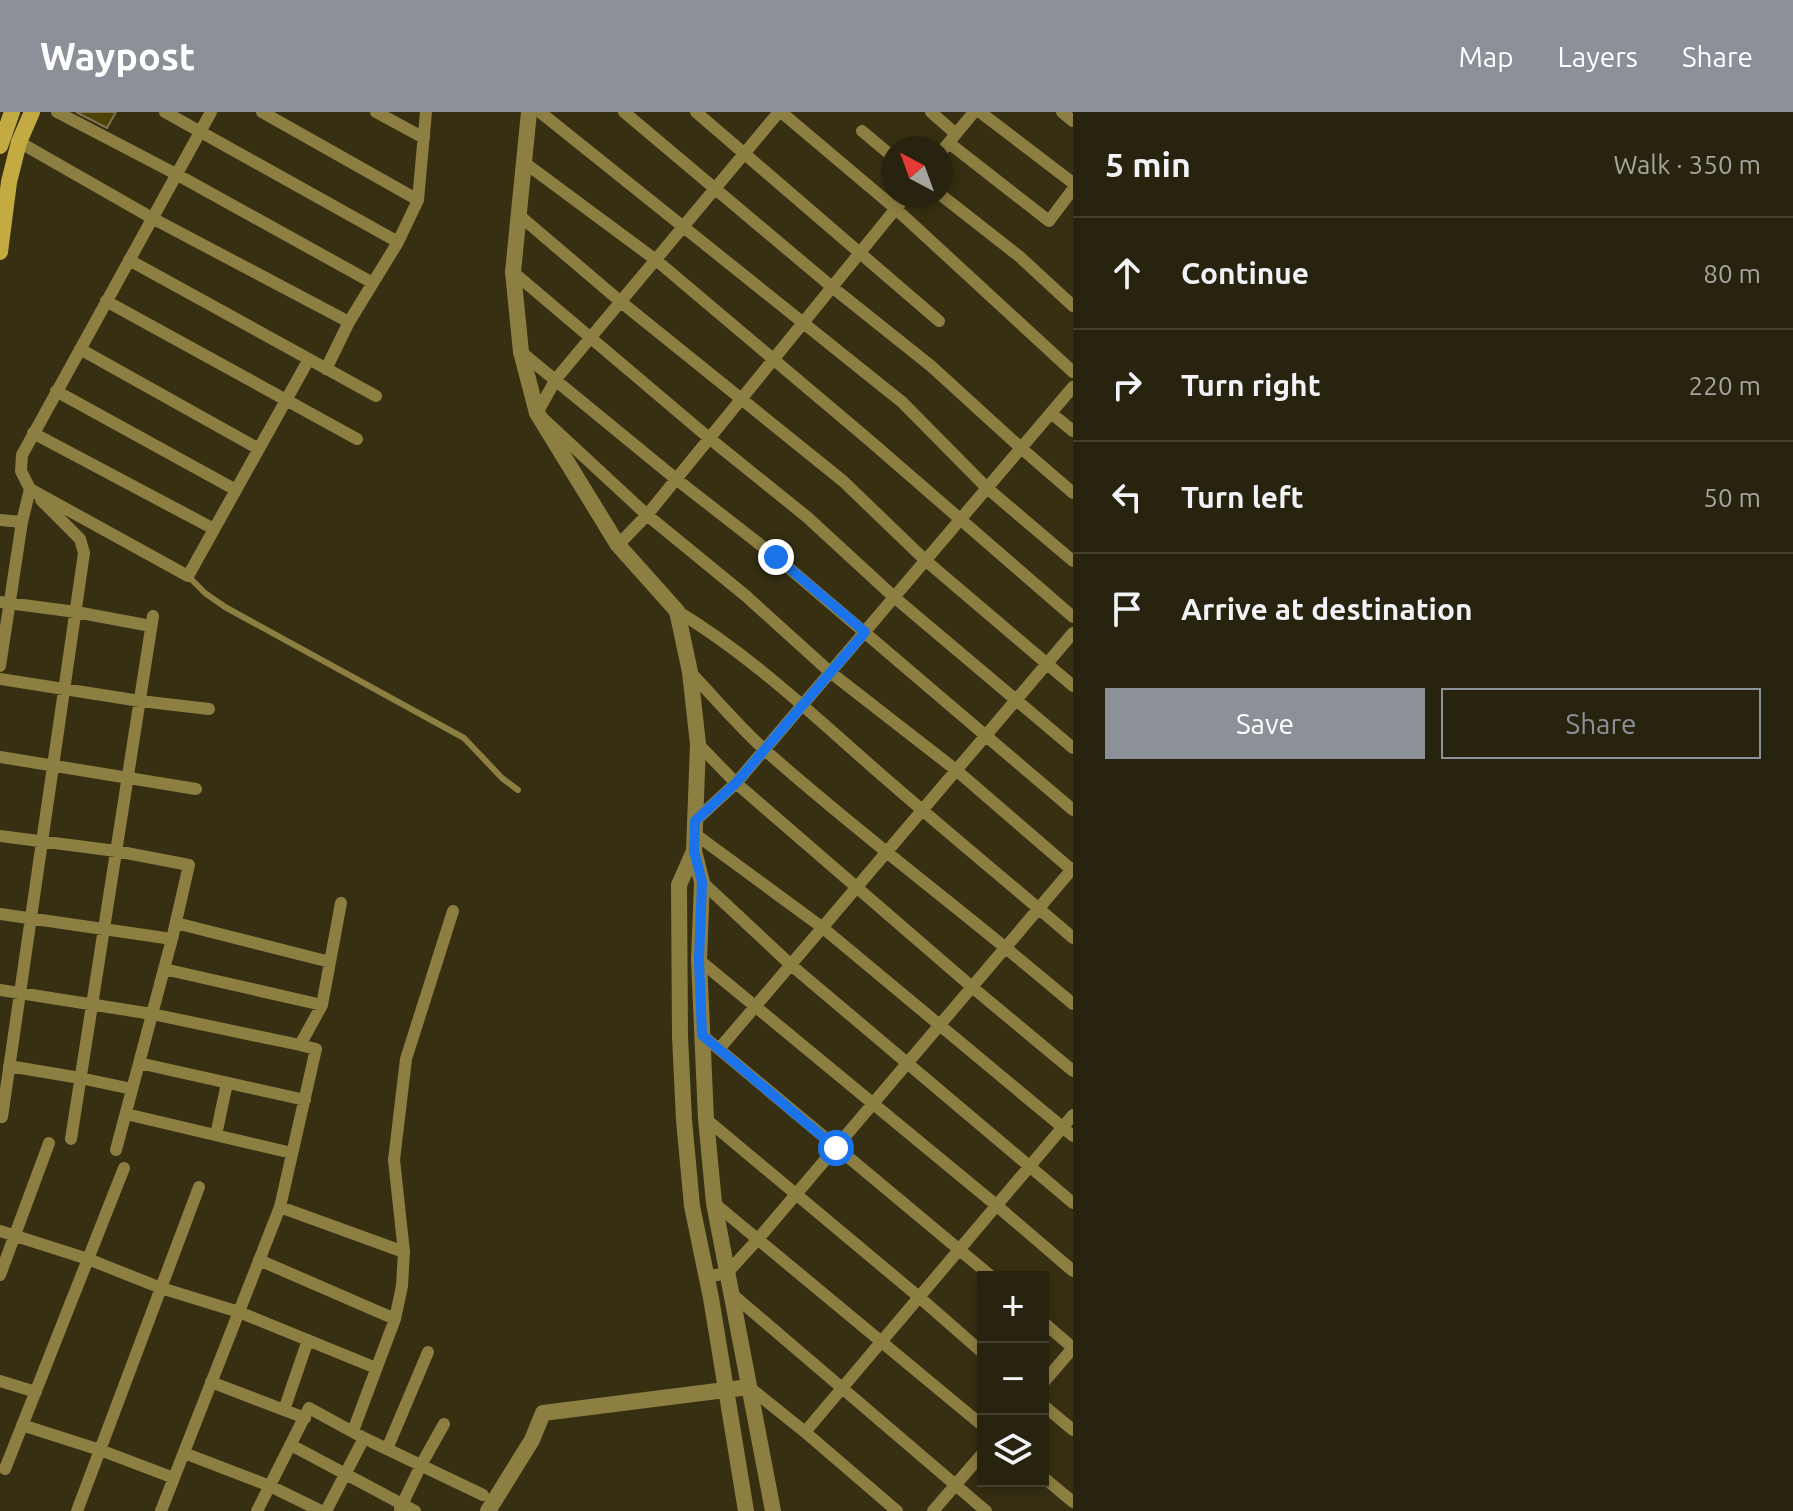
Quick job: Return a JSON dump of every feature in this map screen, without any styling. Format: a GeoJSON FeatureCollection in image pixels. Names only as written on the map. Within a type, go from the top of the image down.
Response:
{"type":"FeatureCollection","features":[{"type":"Feature","properties":{"kind":"main road"},"geometry":{"type":"LineString","coordinates":[[1,139],[12,112]]}},
{"type":"Feature","properties":{"kind":"main road"},"geometry":{"type":"LineString","coordinates":[[0,252],[9,182],[19,142],[32,112]]}},
{"type":"Feature","properties":{"kind":"street"},"geometry":{"type":"LineString","coordinates":[[57,112],[371,282]]}},
{"type":"Feature","properties":{"kind":"street"},"geometry":{"type":"LineString","coordinates":[[165,112],[398,242]]}},
{"type":"Feature","properties":{"kind":"street"},"geometry":{"type":"LineString","coordinates":[[2,1117],[84,553],[80,539],[30,489],[21,471],[22,455],[211,112]]}},
{"type":"Feature","properties":{"kind":"street"},"geometry":{"type":"LineString","coordinates":[[262,112],[418,200]]}},
{"type":"Feature","properties":{"kind":"street"},"geometry":{"type":"LineString","coordinates":[[376,112],[424,138]]}},
{"type":"Feature","properties":{"kind":"street"},"geometry":{"type":"LineString","coordinates":[[326,369],[371,282],[398,242],[418,200],[426,112]]}},
{"type":"Feature","properties":{"kind":"street"},"geometry":{"type":"LineString","coordinates":[[529,112],[513,272],[521,352],[537,413],[618,545],[677,611],[711,632],[802,706],[1073,938]]}},
{"type":"Feature","properties":{"kind":"street"},"geometry":{"type":"LineString","coordinates":[[540,112],[902,402],[987,488],[1073,561]]}},
{"type":"Feature","properties":{"kind":"street"},"geometry":{"type":"LineString","coordinates":[[624,112],[931,366],[1073,493]]}},
{"type":"Feature","properties":{"kind":"street"},"geometry":{"type":"LineString","coordinates":[[696,112],[939,321]]}},
{"type":"Feature","properties":{"kind":"street"},"geometry":{"type":"LineString","coordinates":[[537,413],[556,379],[780,112],[896,209],[1073,372]]}},
{"type":"Feature","properties":{"kind":"street"},"geometry":{"type":"LineString","coordinates":[[931,112],[945,136]]}},
{"type":"Feature","properties":{"kind":"street"},"geometry":{"type":"LineString","coordinates":[[953,138],[974,112]]}},
{"type":"Feature","properties":{"kind":"street"},"geometry":{"type":"LineString","coordinates":[[980,112],[1073,183]]}},
{"type":"Feature","properties":{"kind":"street"},"geometry":{"type":"LineString","coordinates":[[1062,112],[1073,121]]}},
{"type":"Feature","properties":{"kind":"street"},"geometry":{"type":"LineString","coordinates":[[862,131],[881,147]]}},
{"type":"Feature","properties":{"kind":"street"},"geometry":{"type":"LineString","coordinates":[[19,142],[152,218],[349,322]]}},
{"type":"Feature","properties":{"kind":"street"},"geometry":{"type":"LineString","coordinates":[[953,146],[1049,221],[1073,189]]}},
{"type":"Feature","properties":{"kind":"street"},"geometry":{"type":"LineString","coordinates":[[525,163],[656,260],[1073,617]]}},
{"type":"Feature","properties":{"kind":"street"},"geometry":{"type":"LineString","coordinates":[[953,204],[1020,257],[1073,306]]}},
{"type":"Feature","properties":{"kind":"street"},"geometry":{"type":"LineString","coordinates":[[618,545],[647,515],[896,209]]}},
{"type":"Feature","properties":{"kind":"street"},"geometry":{"type":"LineString","coordinates":[[520,216],[621,302],[843,481],[925,560],[1073,686]]}},
{"type":"Feature","properties":{"kind":"street"},"geometry":{"type":"LineString","coordinates":[[129,260],[376,396]]}},
{"type":"Feature","properties":{"kind":"street"},"geometry":{"type":"LineString","coordinates":[[513,272],[807,517],[894,597],[1073,748]]}},
{"type":"Feature","properties":{"kind":"street"},"geometry":{"type":"LineString","coordinates":[[106,301],[357,439]]}},
{"type":"Feature","properties":{"kind":"street"},"geometry":{"type":"LineString","coordinates":[[80,349],[259,449]]}},
{"type":"Feature","properties":{"kind":"street"},"geometry":{"type":"LineString","coordinates":[[521,352],[776,557],[1073,810]]}},
{"type":"Feature","properties":{"kind":"street"},"geometry":{"type":"LineString","coordinates":[[30,489],[188,576],[309,359]]}},
{"type":"Feature","properties":{"kind":"street"},"geometry":{"type":"LineString","coordinates":[[746,1511],[711,1298],[692,1206],[680,1036],[679,885],[694,836],[764,749],[1073,387]]}},
{"type":"Feature","properties":{"kind":"street"},"geometry":{"type":"LineString","coordinates":[[56,391],[236,490]]}},
{"type":"Feature","properties":{"kind":"street"},"geometry":{"type":"LineString","coordinates":[[537,413],[647,515],[746,596],[830,672],[956,770],[1073,870],[758,1239],[727,1273],[706,1277]]}},
{"type":"Feature","properties":{"kind":"street"},"geometry":{"type":"LineString","coordinates":[[1051,413],[1073,431]]}},
{"type":"Feature","properties":{"kind":"street"},"geometry":{"type":"LineString","coordinates":[[33,433],[214,529]]}},
{"type":"Feature","properties":{"kind":"street"},"geometry":{"type":"LineString","coordinates":[[0,666],[5,603],[30,489]]}},
{"type":"Feature","properties":{"kind":"street"},"geometry":{"type":"LineString","coordinates":[[0,520],[22,522]]}},
{"type":"Feature","properties":{"kind":"street"},"geometry":{"type":"LineString","coordinates":[[5,603],[152,621],[71,1139]]}},
{"type":"Feature","properties":{"kind":"street"},"geometry":{"type":"LineString","coordinates":[[677,611],[690,672],[698,744],[694,836],[702,882],[699,960],[706,1119],[714,1203],[773,1511]]}},
{"type":"Feature","properties":{"kind":"street"},"geometry":{"type":"LineString","coordinates":[[719,1049],[1073,633]]}},
{"type":"Feature","properties":{"kind":"street"},"geometry":{"type":"LineString","coordinates":[[690,672],[764,749],[1073,1004]]}},
{"type":"Feature","properties":{"kind":"street"},"geometry":{"type":"LineString","coordinates":[[0,679],[209,709]]}},
{"type":"Feature","properties":{"kind":"street"},"geometry":{"type":"LineString","coordinates":[[698,744],[736,783],[1073,1071]]}},
{"type":"Feature","properties":{"kind":"street"},"geometry":{"type":"LineString","coordinates":[[0,757],[196,789]]}},
{"type":"Feature","properties":{"kind":"street"},"geometry":{"type":"LineString","coordinates":[[0,836],[116,851],[189,865],[116,1150]]}},
{"type":"Feature","properties":{"kind":"street"},"geometry":{"type":"LineString","coordinates":[[694,836],[823,928],[1073,1136]]}},
{"type":"Feature","properties":{"kind":"street"},"geometry":{"type":"LineString","coordinates":[[702,882],[791,965],[1073,1203]]}},
{"type":"Feature","properties":{"kind":"street"},"geometry":{"type":"LineString","coordinates":[[300,1045],[322,1005],[341,903]]}},
{"type":"Feature","properties":{"kind":"street"},"geometry":{"type":"LineString","coordinates":[[184,1453],[270,1486],[324,1511],[345,1475],[376,1368],[395,1319],[402,1286],[404,1252],[394,1160],[406,1059],[453,911]]}},
{"type":"Feature","properties":{"kind":"street"},"geometry":{"type":"LineString","coordinates":[[0,914],[172,939]]}},
{"type":"Feature","properties":{"kind":"street"},"geometry":{"type":"LineString","coordinates":[[176,923],[330,962]]}},
{"type":"Feature","properties":{"kind":"street"},"geometry":{"type":"LineString","coordinates":[[699,960],[1073,1271]]}},
{"type":"Feature","properties":{"kind":"street"},"geometry":{"type":"LineString","coordinates":[[164,969],[322,1005]]}},
{"type":"Feature","properties":{"kind":"street"},"geometry":{"type":"LineString","coordinates":[[0,990],[152,1014],[316,1049],[280,1207],[161,1511]]}},
{"type":"Feature","properties":{"kind":"street"},"geometry":{"type":"LineString","coordinates":[[702,1035],[985,1271]]}},
{"type":"Feature","properties":{"kind":"street"},"geometry":{"type":"LineString","coordinates":[[139,1063],[305,1100]]}},
{"type":"Feature","properties":{"kind":"street"},"geometry":{"type":"LineString","coordinates":[[9,1066],[132,1089]]}},
{"type":"Feature","properties":{"kind":"street"},"geometry":{"type":"LineString","coordinates":[[216,1135],[227,1083]]}},
{"type":"Feature","properties":{"kind":"street"},"geometry":{"type":"LineString","coordinates":[[126,1114],[292,1153]]}},
{"type":"Feature","properties":{"kind":"street"},"geometry":{"type":"LineString","coordinates":[[805,1432],[1073,1115]]}},
{"type":"Feature","properties":{"kind":"street"},"geometry":{"type":"LineString","coordinates":[[706,1119],[977,1348]]}},
{"type":"Feature","properties":{"kind":"street"},"geometry":{"type":"LineString","coordinates":[[0,1275],[49,1143]]}},
{"type":"Feature","properties":{"kind":"street"},"geometry":{"type":"LineString","coordinates":[[5,1469],[124,1168]]}},
{"type":"Feature","properties":{"kind":"street"},"geometry":{"type":"LineString","coordinates":[[77,1511],[199,1187]]}},
{"type":"Feature","properties":{"kind":"street"},"geometry":{"type":"LineString","coordinates":[[714,1203],[977,1421]]}},
{"type":"Feature","properties":{"kind":"street"},"geometry":{"type":"LineString","coordinates":[[280,1207],[404,1252]]}},
{"type":"Feature","properties":{"kind":"street"},"geometry":{"type":"LineString","coordinates":[[0,1231],[239,1312],[376,1368]]}},
{"type":"Feature","properties":{"kind":"street"},"geometry":{"type":"LineString","coordinates":[[259,1260],[395,1319]]}},
{"type":"Feature","properties":{"kind":"street"},"geometry":{"type":"LineString","coordinates":[[732,1294],[986,1511]]}},
{"type":"Feature","properties":{"kind":"street"},"geometry":{"type":"LineString","coordinates":[[1049,1327],[1073,1348],[1049,1376]]}},
{"type":"Feature","properties":{"kind":"street"},"geometry":{"type":"LineString","coordinates":[[284,1410],[308,1340]]}},
{"type":"Feature","properties":{"kind":"street"},"geometry":{"type":"LineString","coordinates":[[387,1449],[428,1352]]}},
{"type":"Feature","properties":{"kind":"street"},"geometry":{"type":"LineString","coordinates":[[0,1381],[36,1392]]}},
{"type":"Feature","properties":{"kind":"street"},"geometry":{"type":"LineString","coordinates":[[211,1382],[305,1418]]}},
{"type":"Feature","properties":{"kind":"street"},"geometry":{"type":"LineString","coordinates":[[257,1511],[309,1408],[421,1465],[486,1503],[532,1440],[543,1413],[749,1387],[897,1511]]}},
{"type":"Feature","properties":{"kind":"street"},"geometry":{"type":"LineString","coordinates":[[1049,1410],[1073,1430]]}},
{"type":"Feature","properties":{"kind":"street"},"geometry":{"type":"LineString","coordinates":[[401,1508],[444,1424]]}},
{"type":"Feature","properties":{"kind":"street"},"geometry":{"type":"LineString","coordinates":[[22,1425],[174,1478]]}},
{"type":"Feature","properties":{"kind":"street"},"geometry":{"type":"LineString","coordinates":[[291,1445],[401,1508],[415,1511]]}},
{"type":"Feature","properties":{"kind":"street"},"geometry":{"type":"LineString","coordinates":[[933,1511],[977,1460]]}},
{"type":"Feature","properties":{"kind":"street"},"geometry":{"type":"LineString","coordinates":[[1049,1482],[1073,1502]]}},
{"type":"Feature","properties":{"kind":"lane"},"geometry":{"type":"LineString","coordinates":[[188,576],[225,607],[464,738],[502,778],[518,790]]}},
{"type":"Feature","properties":{"kind":"building"},"geometry":{"type":"Polygon","coordinates":[[[76,112],[116,112],[107,128],[76,112]]]}},
{"type":"Feature","properties":{"kind":"route"},"geometry":{"type":"LineString","coordinates":[[776,557],[865,632],[736,783],[695,821],[694,851],[702,882],[699,960],[702,1035],[836,1148]]}}]}
